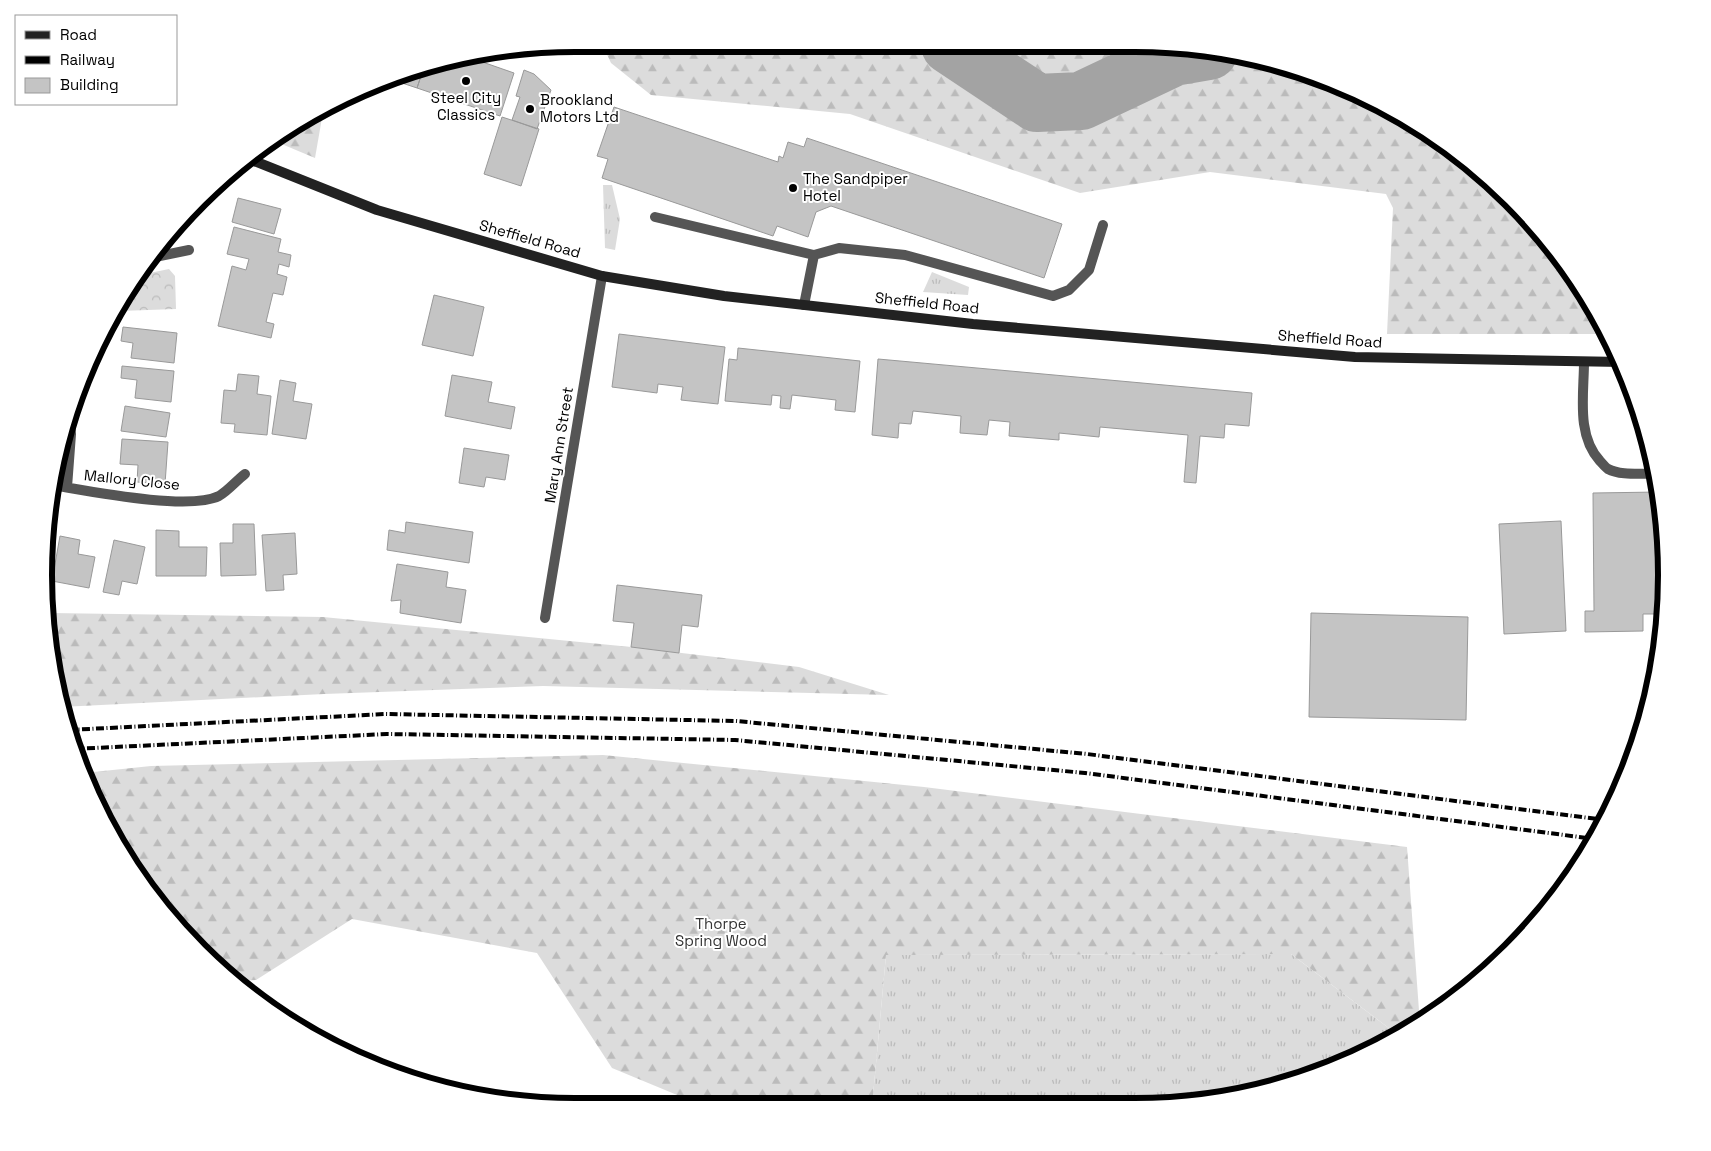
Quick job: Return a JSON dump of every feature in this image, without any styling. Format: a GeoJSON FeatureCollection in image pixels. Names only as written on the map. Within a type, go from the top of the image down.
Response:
{"type":"FeatureCollection","features":[{"type":"Feature","properties":{"kind":"main road","name":"Sheffield Road"},"geometry":{"type":"LineString","coordinates":[[256,162],[377,210],[602,276],[724,296],[973,324],[1355,357],[1613,362]]}},
{"type":"Feature","properties":{"kind":"street"},"geometry":{"type":"LineString","coordinates":[[655,217],[814,255],[839,248],[905,255],[1053,296],[1069,290],[1089,270],[1103,225]]}},
{"type":"Feature","properties":{"kind":"street"},"geometry":{"type":"LineString","coordinates":[[162,255],[189,250]]}},
{"type":"Feature","properties":{"kind":"street"},"geometry":{"type":"LineString","coordinates":[[804,305],[814,255]]}},
{"type":"Feature","properties":{"kind":"street","name":"Mary Ann Street"},"geometry":{"type":"LineString","coordinates":[[545,618],[602,276]]}},
{"type":"Feature","properties":{"kind":"street"},"geometry":{"type":"LineString","coordinates":[[1584,362],[1583,418],[1586,440],[1596,457],[1607,469],[1619,473],[1648,474]]}},
{"type":"Feature","properties":{"kind":"street","name":"Mallory Close"},"geometry":{"type":"LineString","coordinates":[[67,488],[71,438]]}},
{"type":"Feature","properties":{"kind":"street","name":"Mallory Close"},"geometry":{"type":"LineString","coordinates":[[61,487],[161,500],[200,501],[219,496],[245,474]]}},
{"type":"Feature","properties":{"kind":"green space"},"geometry":{"type":"Polygon","coordinates":[[[606,52],[1136,52],[1204,57],[1271,70],[1336,92],[1367,106],[1426,141],[1454,161],[1480,182],[1529,231],[1570,285],[1599,334],[1387,334],[1393,208],[1386,194],[1210,172],[1080,193],[850,114],[651,95],[611,63],[606,52]]]}},
{"type":"Feature","properties":{"kind":"green space"},"geometry":{"type":"Polygon","coordinates":[[[322,119],[315,158],[281,144],[322,119]]]}},
{"type":"Feature","properties":{"kind":"green space"},"geometry":{"type":"Polygon","coordinates":[[[603,185],[612,185],[620,219],[615,250],[605,248],[603,185]]]}},
{"type":"Feature","properties":{"kind":"green space"},"geometry":{"type":"Polygon","coordinates":[[[169,269],[175,276],[176,309],[125,311],[141,285],[150,273],[169,269]]]}},
{"type":"Feature","properties":{"kind":"green space"},"geometry":{"type":"Polygon","coordinates":[[[932,272],[969,287],[968,295],[923,292],[932,272]]]}},
{"type":"Feature","properties":{"kind":"green space"},"geometry":{"type":"Polygon","coordinates":[[[54,613],[323,617],[631,647],[799,667],[889,695],[543,686],[324,694],[69,707],[57,644],[54,613]]]}},
{"type":"Feature","properties":{"kind":"green space","name":"Thorpe Spring Wood"},"geometry":{"type":"Polygon","coordinates":[[[603,755],[924,787],[1407,847],[1419,1014],[1392,1031],[1291,954],[886,955],[873,1098],[684,1098],[612,1068],[537,953],[352,919],[256,980],[245,980],[206,945],[161,894],[123,837],[106,807],[91,772],[151,766],[603,755]]]}},
{"type":"Feature","properties":{"kind":"green space"},"geometry":{"type":"Polygon","coordinates":[[[1291,954],[1392,1031],[1367,1045],[1304,1071],[1271,1081],[1204,1094],[1136,1098],[873,1098],[886,955],[1291,954]]]}},
{"type":"Feature","properties":{"kind":"building","name":"Steel City Classics"},"geometry":{"type":"Polygon","coordinates":[[[481,62],[514,73],[500,116],[417,88],[421,76],[481,62]]]}},
{"type":"Feature","properties":{"kind":"building","name":"Brookland Motors Ltd"},"geometry":{"type":"Polygon","coordinates":[[[524,70],[534,74],[551,90],[537,129],[512,120],[520,97],[516,96],[524,70]]]}},
{"type":"Feature","properties":{"kind":"building"},"geometry":{"type":"Polygon","coordinates":[[[421,76],[417,88],[400,82],[421,76]]]}},
{"type":"Feature","properties":{"kind":"building","name":"The Sandpiper Hotel"},"geometry":{"type":"Polygon","coordinates":[[[614,107],[778,162],[779,156],[783,158],[788,142],[804,147],[807,138],[1062,224],[1044,278],[831,206],[816,212],[808,237],[777,226],[773,236],[602,178],[608,159],[597,156],[614,107]]]}},
{"type":"Feature","properties":{"kind":"building"},"geometry":{"type":"Polygon","coordinates":[[[502,117],[539,129],[521,186],[484,174],[502,117]]]}},
{"type":"Feature","properties":{"kind":"building"},"geometry":{"type":"Polygon","coordinates":[[[238,198],[281,209],[274,234],[232,222],[238,198]]]}},
{"type":"Feature","properties":{"kind":"building"},"geometry":{"type":"Polygon","coordinates":[[[234,227],[281,239],[278,252],[291,255],[289,267],[279,264],[277,274],[287,277],[283,295],[273,293],[266,322],[274,324],[271,338],[218,326],[232,266],[246,270],[249,259],[227,254],[234,227]]]}},
{"type":"Feature","properties":{"kind":"building"},"geometry":{"type":"Polygon","coordinates":[[[434,295],[484,307],[473,356],[422,345],[434,295]]]}},
{"type":"Feature","properties":{"kind":"building"},"geometry":{"type":"Polygon","coordinates":[[[123,327],[177,333],[174,363],[131,358],[133,343],[121,341],[123,327]]]}},
{"type":"Feature","properties":{"kind":"building"},"geometry":{"type":"Polygon","coordinates":[[[619,334],[725,347],[718,404],[681,400],[683,387],[658,384],[657,393],[612,387],[619,334]]]}},
{"type":"Feature","properties":{"kind":"building"},"geometry":{"type":"Polygon","coordinates":[[[738,348],[860,361],[855,412],[835,410],[836,400],[792,395],[790,409],[780,408],[781,396],[772,395],[771,405],[725,401],[729,359],[737,360],[738,348]]]}},
{"type":"Feature","properties":{"kind":"building"},"geometry":{"type":"Polygon","coordinates":[[[878,359],[1252,393],[1249,426],[1225,424],[1224,438],[1200,436],[1196,483],[1184,482],[1188,435],[1100,427],[1099,437],[1059,433],[1059,440],[1009,436],[1010,422],[989,420],[987,435],[960,433],[961,416],[913,411],[911,424],[899,423],[898,438],[872,435],[878,359]]]}},
{"type":"Feature","properties":{"kind":"building"},"geometry":{"type":"Polygon","coordinates":[[[122,366],[174,371],[171,402],[135,398],[137,380],[121,378],[122,366]]]}},
{"type":"Feature","properties":{"kind":"building"},"geometry":{"type":"Polygon","coordinates":[[[238,374],[259,376],[257,394],[271,396],[267,435],[234,432],[235,424],[221,423],[224,390],[236,391],[238,374]]]}},
{"type":"Feature","properties":{"kind":"building"},"geometry":{"type":"Polygon","coordinates":[[[452,375],[492,382],[488,402],[515,407],[511,429],[445,416],[452,375]]]}},
{"type":"Feature","properties":{"kind":"building"},"geometry":{"type":"Polygon","coordinates":[[[280,380],[296,383],[293,401],[312,404],[306,439],[272,434],[280,380]]]}},
{"type":"Feature","properties":{"kind":"building"},"geometry":{"type":"Polygon","coordinates":[[[125,406],[170,413],[166,437],[121,431],[125,406]]]}},
{"type":"Feature","properties":{"kind":"building"},"geometry":{"type":"Polygon","coordinates":[[[122,439],[168,442],[165,484],[137,482],[138,465],[120,464],[122,439]]]}},
{"type":"Feature","properties":{"kind":"building"},"geometry":{"type":"Polygon","coordinates":[[[464,448],[509,455],[505,480],[486,477],[484,487],[459,483],[464,448]]]}},
{"type":"Feature","properties":{"kind":"building"},"geometry":{"type":"Polygon","coordinates":[[[1651,492],[1657,541],[1657,610],[1657,614],[1643,614],[1643,631],[1585,632],[1585,611],[1594,611],[1593,493],[1651,492]]]}},
{"type":"Feature","properties":{"kind":"building"},"geometry":{"type":"Polygon","coordinates":[[[1561,521],[1566,631],[1504,634],[1499,524],[1561,521]]]}},
{"type":"Feature","properties":{"kind":"building"},"geometry":{"type":"Polygon","coordinates":[[[406,522],[473,532],[469,563],[387,550],[389,530],[405,533],[406,522]]]}},
{"type":"Feature","properties":{"kind":"building"},"geometry":{"type":"Polygon","coordinates":[[[233,524],[254,524],[256,575],[221,576],[220,543],[233,543],[233,524]]]}},
{"type":"Feature","properties":{"kind":"building"},"geometry":{"type":"Polygon","coordinates":[[[156,530],[179,531],[179,547],[207,547],[206,576],[156,576],[156,530]]]}},
{"type":"Feature","properties":{"kind":"building"},"geometry":{"type":"Polygon","coordinates":[[[295,533],[297,574],[283,575],[284,590],[266,591],[262,535],[295,533]]]}},
{"type":"Feature","properties":{"kind":"building"},"geometry":{"type":"Polygon","coordinates":[[[60,536],[80,540],[78,554],[95,557],[89,588],[52,580],[60,536]]]}},
{"type":"Feature","properties":{"kind":"building"},"geometry":{"type":"Polygon","coordinates":[[[114,540],[145,547],[137,584],[122,581],[119,595],[103,592],[114,540]]]}},
{"type":"Feature","properties":{"kind":"building"},"geometry":{"type":"Polygon","coordinates":[[[397,564],[448,572],[446,587],[466,590],[461,623],[400,613],[401,600],[391,601],[397,564]]]}},
{"type":"Feature","properties":{"kind":"building"},"geometry":{"type":"Polygon","coordinates":[[[617,585],[702,595],[698,627],[682,625],[679,653],[631,647],[634,623],[613,621],[617,585]]]}},
{"type":"Feature","properties":{"kind":"building"},"geometry":{"type":"Polygon","coordinates":[[[1311,613],[1468,617],[1466,720],[1309,717],[1311,613]]]}},
{"type":"Feature","properties":{"kind":"waterway"},"geometry":{"type":"LineString","coordinates":[[960,52],[1037,103],[1081,101],[1174,57],[1184,55]]}},
{"type":"Feature","properties":{"kind":"railway"},"geometry":{"type":"LineString","coordinates":[[76,730],[386,714],[736,721],[1087,754],[1598,819]]}},
{"type":"Feature","properties":{"kind":"railway"},"geometry":{"type":"LineString","coordinates":[[82,749],[387,734],[735,740],[1085,773],[1587,838]]}},
{"type":"Feature","properties":{"kind":"place","name":"Steel City Classics"},"geometry":{"type":"Point","coordinates":[466,81]}},
{"type":"Feature","properties":{"kind":"place","name":"Brookland Motors Ltd"},"geometry":{"type":"Point","coordinates":[530,109]}},
{"type":"Feature","properties":{"kind":"place","name":"The Sandpiper Hotel"},"geometry":{"type":"Point","coordinates":[793,188]}}]}
